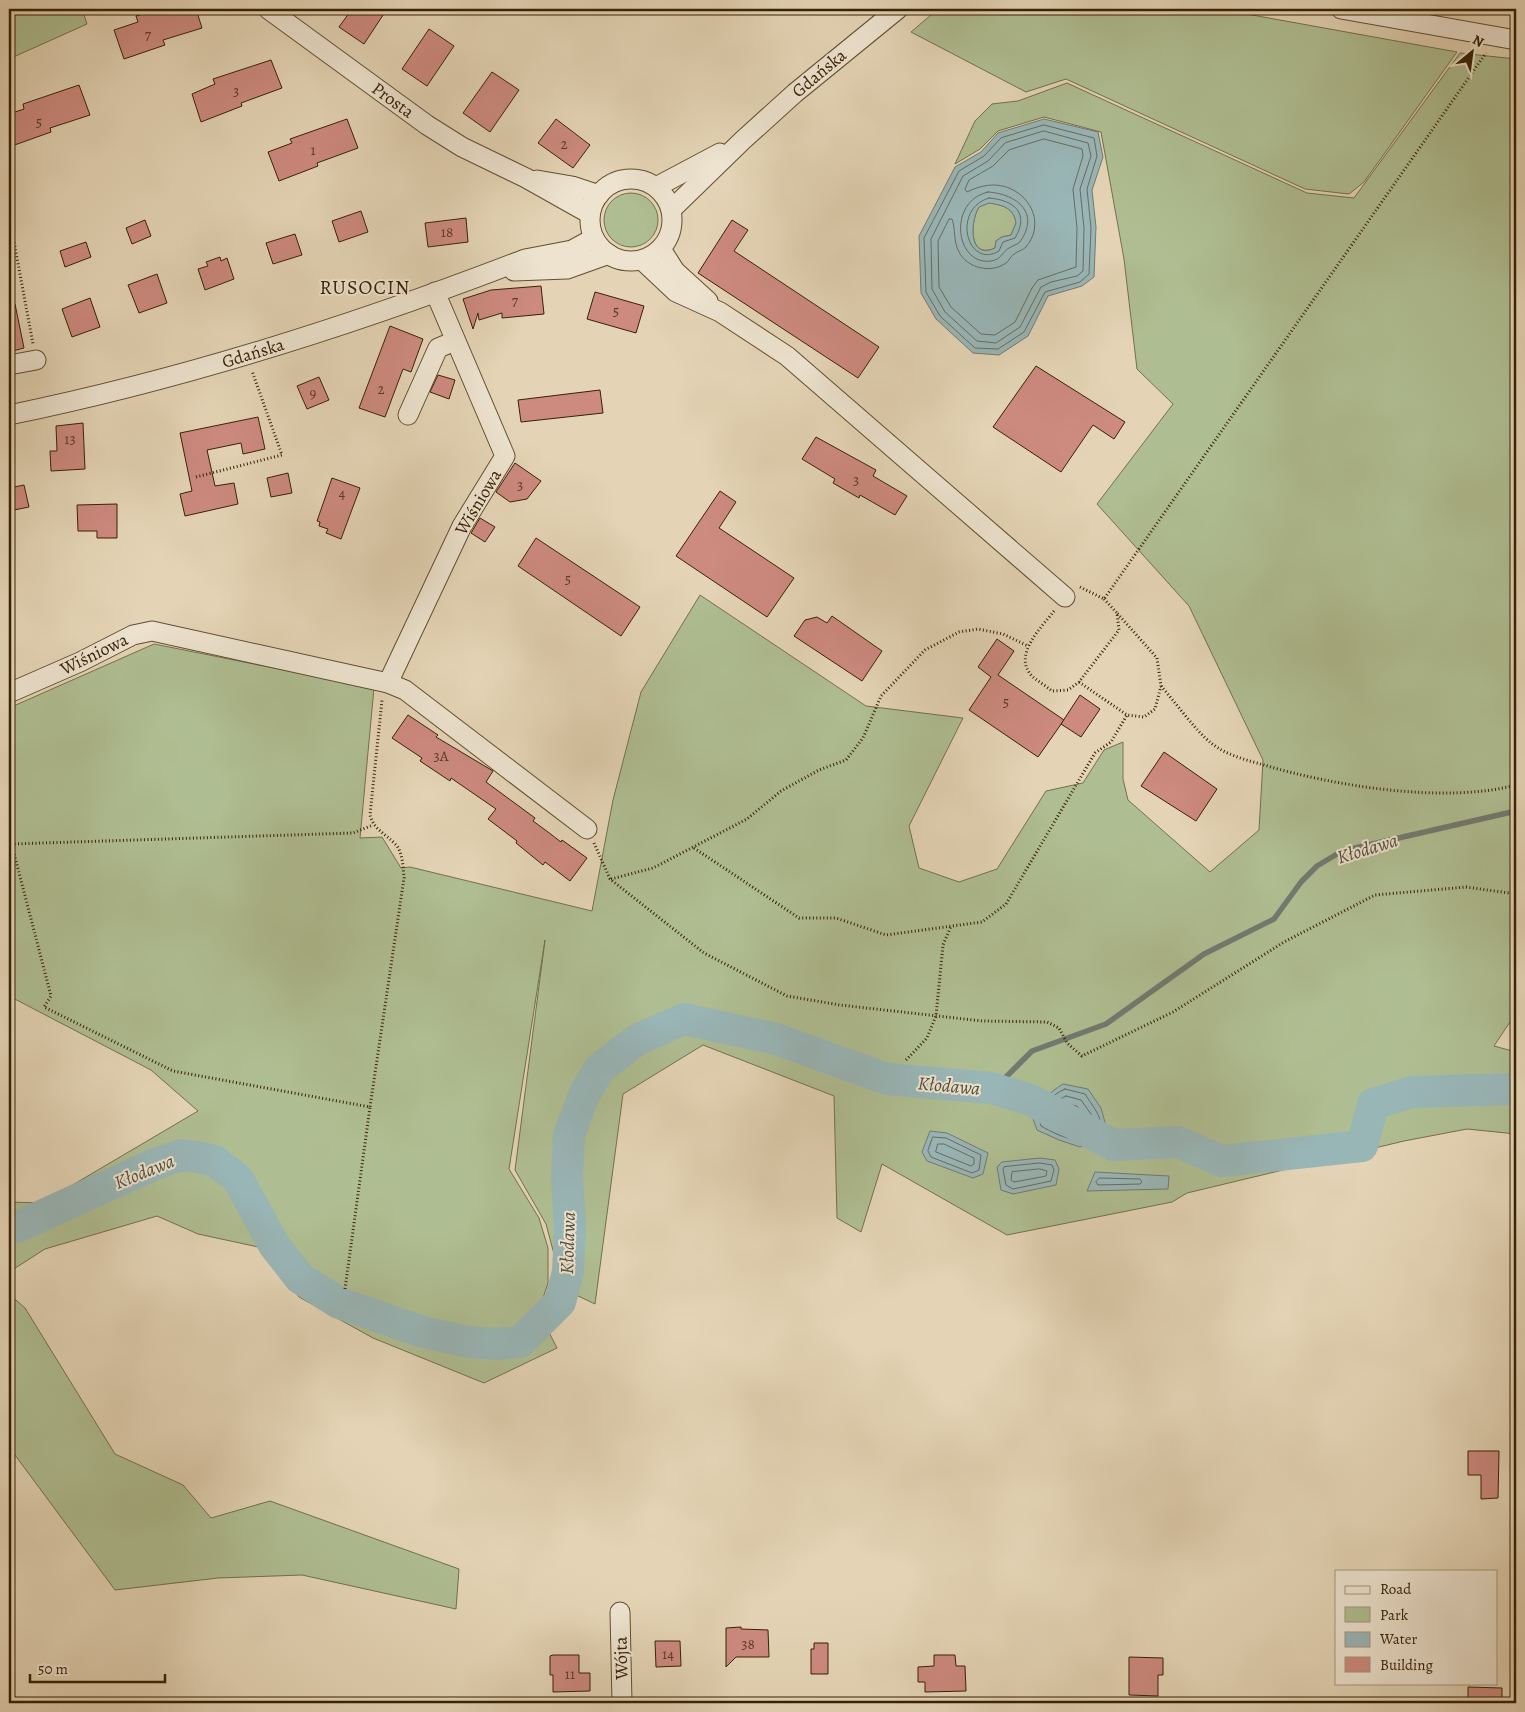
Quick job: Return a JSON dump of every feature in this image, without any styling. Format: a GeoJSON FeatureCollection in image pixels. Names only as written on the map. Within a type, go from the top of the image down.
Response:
{"type":"FeatureCollection","features":[{"type":"Feature","properties":{"kind":"street","name":"Prosta"},"geometry":{"type":"LineString","coordinates":[[268,9],[427,125],[462,147],[526,178],[590,214]]}},
{"type":"Feature","properties":{"kind":"street","name":"Gdańska"},"geometry":{"type":"LineString","coordinates":[[671,210],[743,140],[795,93],[898,9]]}},
{"type":"Feature","properties":{"kind":"street"},"geometry":{"type":"LineString","coordinates":[[1341,9],[1516,40]]}},
{"type":"Feature","properties":{"kind":"street","name":"Gdańska"},"geometry":{"type":"LineString","coordinates":[[656,187],[686,173],[743,140]]}},
{"type":"Feature","properties":{"kind":"street","name":"Prosta"},"geometry":{"type":"LineString","coordinates":[[526,178],[572,186],[599,194]]}},
{"type":"Feature","properties":{"kind":"street"},"geometry":{"type":"LineString","coordinates":[[626,179],[642,180],[656,187],[666,198],[671,210],[671,231],[661,249],[642,260],[619,259],[609,254],[594,238],[590,214],[599,194],[611,184],[626,179]]}},
{"type":"Feature","properties":{"kind":"street","name":"Gdańska"},"geometry":{"type":"LineString","coordinates":[[9,415],[84,400],[246,357],[525,259],[572,250],[594,238]]}},
{"type":"Feature","properties":{"kind":"street"},"geometry":{"type":"LineString","coordinates":[[661,249],[675,271],[720,312]]}},
{"type":"Feature","properties":{"kind":"street","name":"Gdańska"},"geometry":{"type":"LineString","coordinates":[[492,272],[567,269],[609,254]]}},
{"type":"Feature","properties":{"kind":"street"},"geometry":{"type":"LineString","coordinates":[[642,260],[676,292],[720,312],[787,356],[1065,597]]}},
{"type":"Feature","properties":{"kind":"street","name":"Wiśniowa"},"geometry":{"type":"LineString","coordinates":[[388,683],[462,526],[505,456],[435,292]]}},
{"type":"Feature","properties":{"kind":"street"},"geometry":{"type":"LineString","coordinates":[[408,415],[438,348],[455,341]]}},
{"type":"Feature","properties":{"kind":"street"},"geometry":{"type":"LineString","coordinates":[[9,365],[36,360]]}},
{"type":"Feature","properties":{"kind":"street","name":"Wiśniowa"},"geometry":{"type":"LineString","coordinates":[[9,693],[80,662],[133,635],[152,631],[388,683],[405,690],[588,829]]}},
{"type":"Feature","properties":{"kind":"street","name":"Wójta"},"geometry":{"type":"LineString","coordinates":[[620,1612],[622,1703]]}},
{"type":"Feature","properties":{"kind":"path"},"geometry":{"type":"LineString","coordinates":[[1104,599],[1483,57]]}},
{"type":"Feature","properties":{"kind":"path"},"geometry":{"type":"LineString","coordinates":[[9,215],[36,360]]}},
{"type":"Feature","properties":{"kind":"path"},"geometry":{"type":"LineString","coordinates":[[196,478],[282,455],[246,357]]}},
{"type":"Feature","properties":{"kind":"path"},"geometry":{"type":"LineString","coordinates":[[1079,682],[1127,715],[1144,718],[1155,709],[1161,686],[1158,658],[1117,613],[1104,599],[1082,586],[1069,591],[1028,646],[1025,660],[1031,675],[1052,691],[1068,690],[1079,682],[1119,630],[1117,613]]}},
{"type":"Feature","properties":{"kind":"path"},"geometry":{"type":"LineString","coordinates":[[610,879],[653,868],[694,848],[747,819],[781,791],[819,770],[846,760],[863,738],[881,696],[925,650],[959,632],[978,629],[1003,634],[1028,646]]}},
{"type":"Feature","properties":{"kind":"path"},"geometry":{"type":"LineString","coordinates":[[345,1289],[404,878],[403,864],[397,845],[373,825],[370,815],[383,692],[388,683]]}},
{"type":"Feature","properties":{"kind":"path"},"geometry":{"type":"LineString","coordinates":[[1161,686],[1211,743],[1240,758],[1302,776],[1382,788],[1443,792],[1498,790],[1516,785]]}},
{"type":"Feature","properties":{"kind":"path"},"geometry":{"type":"LineString","coordinates":[[694,848],[799,918],[836,918],[886,935],[982,922],[1006,904],[1095,753],[1111,742],[1127,715]]}},
{"type":"Feature","properties":{"kind":"path"},"geometry":{"type":"LineString","coordinates":[[12,844],[353,833],[373,825]]}},
{"type":"Feature","properties":{"kind":"path"},"geometry":{"type":"LineString","coordinates":[[588,829],[610,879],[704,953],[787,996],[840,1005],[982,1021],[1047,1022],[1059,1028],[1067,1043],[1082,1056],[1102,1048],[1173,1012],[1284,942],[1375,895],[1466,887],[1516,894]]}},
{"type":"Feature","properties":{"kind":"path"},"geometry":{"type":"LineString","coordinates":[[9,834],[51,996],[44,1007],[173,1071],[370,1107]]}},
{"type":"Feature","properties":{"kind":"path"},"geometry":{"type":"LineString","coordinates":[[906,1060],[927,1038],[936,1016],[943,945],[951,925]]}},
{"type":"Feature","properties":{"kind":"green space"},"geometry":{"type":"Polygon","coordinates":[[[9,9],[82,9],[87,24],[9,59],[9,9]]]}},
{"type":"Feature","properties":{"kind":"green space"},"geometry":{"type":"Polygon","coordinates":[[[938,9],[1219,9],[1457,52],[1364,182],[1349,194],[1305,189],[1066,79],[1026,92],[911,32],[938,9]]]}},
{"type":"Feature","properties":{"kind":"green space"},"geometry":{"type":"Polygon","coordinates":[[[1460,53],[1516,59],[1516,1013],[1494,1046],[1516,1052],[1516,1134],[1467,1129],[1404,1141],[1187,1193],[1172,1202],[1007,1235],[882,1164],[861,1232],[837,1218],[834,1096],[703,1045],[623,1094],[595,1304],[553,1284],[554,1254],[546,1224],[515,1170],[545,940],[509,1169],[539,1218],[548,1248],[548,1283],[540,1307],[534,1310],[538,1311],[557,1348],[484,1383],[373,1338],[299,1297],[263,1248],[198,1234],[157,1216],[45,1249],[9,1272],[9,1202],[42,1203],[198,1111],[151,1070],[9,996],[9,708],[154,644],[374,688],[360,838],[382,837],[401,868],[410,867],[592,911],[613,800],[641,692],[700,595],[866,706],[963,718],[909,826],[919,868],[959,882],[997,869],[1046,791],[1083,783],[1104,750],[1123,742],[1123,779],[1128,800],[1210,872],[1259,830],[1263,760],[1189,606],[1097,504],[1173,404],[1137,369],[1124,259],[1101,132],[1044,117],[998,131],[980,149],[955,164],[975,121],[992,104],[1018,101],[1067,83],[1307,193],[1354,198],[1460,53]]]}},
{"type":"Feature","properties":{"kind":"green space"},"geometry":{"type":"Polygon","coordinates":[[[631,193],[641,195],[650,201],[656,210],[658,220],[656,230],[650,239],[641,245],[631,247],[621,245],[612,239],[606,230],[604,220],[606,210],[612,201],[621,195],[631,193]]]}},
{"type":"Feature","properties":{"kind":"green space"},"geometry":{"type":"Polygon","coordinates":[[[989,203],[1007,208],[1013,214],[1016,223],[1011,235],[996,241],[995,248],[986,250],[980,249],[976,244],[973,229],[979,207],[989,203]]]}},
{"type":"Feature","properties":{"kind":"green space"},"geometry":{"type":"Polygon","coordinates":[[[9,1294],[25,1308],[115,1454],[183,1485],[211,1518],[270,1501],[459,1569],[456,1609],[302,1575],[218,1578],[115,1590],[12,1451],[9,1441],[9,1294]]]}},
{"type":"Feature","properties":{"kind":"water"},"geometry":{"type":"Polygon","coordinates":[[[1044,119],[1098,132],[1103,157],[1092,190],[1096,227],[1094,277],[1082,286],[1048,296],[1028,336],[999,355],[973,353],[936,319],[921,293],[919,236],[955,167],[981,152],[998,133],[1044,119]],[[989,203],[979,207],[973,230],[976,244],[980,249],[986,251],[995,248],[996,241],[1002,237],[1011,235],[1016,223],[1013,214],[1007,208],[989,203]]]}},
{"type":"Feature","properties":{"kind":"water"},"geometry":{"type":"Polygon","coordinates":[[[1063,1084],[1088,1089],[1101,1108],[1108,1133],[1080,1147],[1037,1130],[1033,1119],[1039,1108],[1053,1091],[1063,1084]]]}},
{"type":"Feature","properties":{"kind":"water"},"geometry":{"type":"Polygon","coordinates":[[[930,1131],[947,1133],[988,1153],[983,1174],[973,1178],[927,1161],[922,1152],[930,1131]]]}},
{"type":"Feature","properties":{"kind":"water"},"geometry":{"type":"Polygon","coordinates":[[[1040,1158],[1055,1160],[1059,1169],[1056,1185],[1013,1194],[1001,1190],[997,1167],[1002,1162],[1040,1158]]]}},
{"type":"Feature","properties":{"kind":"water"},"geometry":{"type":"Polygon","coordinates":[[[1095,1172],[1169,1176],[1168,1189],[1087,1191],[1095,1172]]]}},
{"type":"Feature","properties":{"kind":"building"},"geometry":{"type":"Polygon","coordinates":[[[159,9],[196,9],[202,28],[163,40],[165,45],[124,59],[114,30],[138,22],[136,16],[159,9]]]}},
{"type":"Feature","properties":{"kind":"building"},"geometry":{"type":"Polygon","coordinates":[[[352,9],[387,9],[364,44],[339,27],[352,9]]]}},
{"type":"Feature","properties":{"kind":"building"},"geometry":{"type":"Polygon","coordinates":[[[429,29],[454,46],[427,86],[402,69],[429,29]]]}},
{"type":"Feature","properties":{"kind":"building"},"geometry":{"type":"Polygon","coordinates":[[[271,60],[282,88],[241,103],[242,106],[201,122],[192,94],[215,84],[213,79],[271,60]]]}},
{"type":"Feature","properties":{"kind":"building"},"geometry":{"type":"Polygon","coordinates":[[[492,72],[519,90],[490,132],[463,113],[492,72]]]}},
{"type":"Feature","properties":{"kind":"building"},"geometry":{"type":"Polygon","coordinates":[[[79,85],[90,115],[50,128],[51,132],[9,147],[9,114],[24,109],[23,104],[79,85]]]}},
{"type":"Feature","properties":{"kind":"building"},"geometry":{"type":"Polygon","coordinates":[[[347,119],[358,148],[317,163],[318,166],[279,181],[268,152],[292,143],[290,139],[347,119]]]}},
{"type":"Feature","properties":{"kind":"building"},"geometry":{"type":"Polygon","coordinates":[[[556,119],[590,145],[573,168],[538,143],[556,119]]]}},
{"type":"Feature","properties":{"kind":"building"},"geometry":{"type":"Polygon","coordinates":[[[361,211],[368,232],[339,242],[332,221],[361,211]]]}},
{"type":"Feature","properties":{"kind":"building"},"geometry":{"type":"Polygon","coordinates":[[[466,218],[468,242],[428,247],[425,223],[466,218]]]}},
{"type":"Feature","properties":{"kind":"building"},"geometry":{"type":"Polygon","coordinates":[[[145,220],[151,236],[132,244],[126,228],[145,220]]]}},
{"type":"Feature","properties":{"kind":"building"},"geometry":{"type":"Polygon","coordinates":[[[732,220],[748,230],[734,251],[879,347],[858,378],[698,273],[732,220]]]}},
{"type":"Feature","properties":{"kind":"building"},"geometry":{"type":"Polygon","coordinates":[[[295,234],[302,255],[273,264],[266,243],[295,234]]]}},
{"type":"Feature","properties":{"kind":"building"},"geometry":{"type":"Polygon","coordinates":[[[86,242],[91,257],[65,267],[60,251],[86,242]]]}},
{"type":"Feature","properties":{"kind":"building"},"geometry":{"type":"Polygon","coordinates":[[[220,257],[221,261],[227,258],[234,279],[205,290],[198,269],[208,266],[206,262],[220,257]]]}},
{"type":"Feature","properties":{"kind":"building"},"geometry":{"type":"Polygon","coordinates":[[[157,274],[167,303],[139,313],[128,285],[157,274]]]}},
{"type":"Feature","properties":{"kind":"building"},"geometry":{"type":"Polygon","coordinates":[[[541,286],[544,314],[502,318],[502,313],[479,320],[478,313],[473,329],[463,299],[491,290],[541,286]]]}},
{"type":"Feature","properties":{"kind":"building"},"geometry":{"type":"Polygon","coordinates":[[[595,292],[644,306],[636,333],[587,319],[595,292]]]}},
{"type":"Feature","properties":{"kind":"building"},"geometry":{"type":"Polygon","coordinates":[[[90,298],[100,327],[72,337],[62,309],[90,298]]]}},
{"type":"Feature","properties":{"kind":"building"},"geometry":{"type":"Polygon","coordinates":[[[15,304],[24,348],[9,352],[9,305],[15,304]]]}},
{"type":"Feature","properties":{"kind":"building"},"geometry":{"type":"Polygon","coordinates":[[[390,326],[423,339],[411,372],[403,369],[385,417],[359,408],[390,326]]]}},
{"type":"Feature","properties":{"kind":"building"},"geometry":{"type":"Polygon","coordinates":[[[1036,366],[1125,422],[1114,439],[1093,425],[1061,472],[993,427],[1036,366]]]}},
{"type":"Feature","properties":{"kind":"building"},"geometry":{"type":"Polygon","coordinates":[[[438,375],[455,380],[449,399],[430,392],[438,375]]]}},
{"type":"Feature","properties":{"kind":"building"},"geometry":{"type":"Polygon","coordinates":[[[319,377],[329,400],[307,409],[297,386],[319,377]]]}},
{"type":"Feature","properties":{"kind":"building"},"geometry":{"type":"Polygon","coordinates":[[[600,390],[603,413],[521,422],[518,400],[600,390]]]}},
{"type":"Feature","properties":{"kind":"building"},"geometry":{"type":"Polygon","coordinates":[[[258,417],[265,449],[243,454],[241,443],[207,450],[215,486],[234,483],[238,504],[185,516],[180,494],[192,491],[180,433],[258,417]]]}},
{"type":"Feature","properties":{"kind":"building"},"geometry":{"type":"Polygon","coordinates":[[[83,423],[85,469],[51,471],[50,451],[57,451],[56,426],[83,423]]]}},
{"type":"Feature","properties":{"kind":"building"},"geometry":{"type":"Polygon","coordinates":[[[816,437],[876,470],[873,476],[907,496],[895,515],[860,495],[859,498],[833,483],[835,479],[802,459],[816,437]]]}},
{"type":"Feature","properties":{"kind":"building"},"geometry":{"type":"Polygon","coordinates":[[[515,463],[541,481],[527,499],[510,502],[496,492],[515,463]]]}},
{"type":"Feature","properties":{"kind":"building"},"geometry":{"type":"Polygon","coordinates":[[[288,473],[292,493],[271,497],[267,478],[288,473]]]}},
{"type":"Feature","properties":{"kind":"building"},"geometry":{"type":"Polygon","coordinates":[[[332,478],[360,488],[341,539],[326,533],[328,529],[319,526],[320,522],[317,521],[332,478]]]}},
{"type":"Feature","properties":{"kind":"building"},"geometry":{"type":"Polygon","coordinates":[[[24,485],[29,507],[9,511],[9,488],[24,485]]]}},
{"type":"Feature","properties":{"kind":"building"},"geometry":{"type":"Polygon","coordinates":[[[720,491],[736,502],[719,528],[794,578],[767,617],[676,556],[720,491]]]}},
{"type":"Feature","properties":{"kind":"building"},"geometry":{"type":"Polygon","coordinates":[[[117,504],[117,538],[97,538],[97,531],[78,531],[77,505],[117,504]]]}},
{"type":"Feature","properties":{"kind":"building"},"geometry":{"type":"Polygon","coordinates":[[[480,518],[495,527],[485,542],[471,533],[480,518]]]}},
{"type":"Feature","properties":{"kind":"building"},"geometry":{"type":"Polygon","coordinates":[[[536,538],[640,607],[621,636],[518,566],[536,538]]]}},
{"type":"Feature","properties":{"kind":"building"},"geometry":{"type":"Polygon","coordinates":[[[832,616],[882,651],[862,681],[794,636],[805,620],[817,617],[827,623],[832,616]]]}},
{"type":"Feature","properties":{"kind":"building"},"geometry":{"type":"Polygon","coordinates":[[[997,639],[1014,651],[998,675],[1064,720],[1038,757],[969,710],[991,677],[978,667],[997,639]]]}},
{"type":"Feature","properties":{"kind":"building"},"geometry":{"type":"Polygon","coordinates":[[[1080,695],[1100,709],[1081,737],[1061,724],[1080,695]]]}},
{"type":"Feature","properties":{"kind":"building"},"geometry":{"type":"Polygon","coordinates":[[[408,715],[438,735],[436,737],[493,771],[486,782],[535,818],[533,821],[587,858],[570,881],[545,862],[543,865],[516,843],[517,841],[488,819],[496,809],[451,778],[450,781],[420,761],[422,758],[392,738],[408,715]]]}},
{"type":"Feature","properties":{"kind":"building"},"geometry":{"type":"Polygon","coordinates":[[[1164,752],[1217,789],[1196,821],[1141,786],[1164,752]]]}},
{"type":"Feature","properties":{"kind":"building"},"geometry":{"type":"Polygon","coordinates":[[[1468,1451],[1499,1451],[1498,1498],[1481,1499],[1481,1475],[1468,1475],[1468,1451]]]}},
{"type":"Feature","properties":{"kind":"building"},"geometry":{"type":"Polygon","coordinates":[[[741,1627],[741,1629],[768,1630],[769,1657],[736,1657],[726,1667],[726,1628],[741,1627]]]}},
{"type":"Feature","properties":{"kind":"building"},"geometry":{"type":"Polygon","coordinates":[[[655,1641],[680,1641],[681,1666],[656,1667],[655,1641]]]}},
{"type":"Feature","properties":{"kind":"building"},"geometry":{"type":"Polygon","coordinates":[[[814,1643],[828,1643],[828,1674],[811,1674],[811,1649],[814,1649],[814,1643]]]}},
{"type":"Feature","properties":{"kind":"building"},"geometry":{"type":"Polygon","coordinates":[[[579,1655],[579,1673],[590,1673],[590,1691],[553,1692],[553,1675],[550,1675],[550,1656],[579,1655]]]}},
{"type":"Feature","properties":{"kind":"building"},"geometry":{"type":"Polygon","coordinates":[[[934,1655],[955,1655],[956,1666],[965,1666],[966,1691],[925,1692],[925,1682],[918,1682],[918,1667],[934,1666],[934,1655]]]}},
{"type":"Feature","properties":{"kind":"building"},"geometry":{"type":"Polygon","coordinates":[[[1129,1657],[1163,1658],[1163,1675],[1158,1675],[1158,1696],[1129,1695],[1129,1657]]]}},
{"type":"Feature","properties":{"kind":"building"},"geometry":{"type":"Polygon","coordinates":[[[1468,1687],[1502,1688],[1502,1703],[1468,1703],[1468,1687]]]}},
{"type":"Feature","properties":{"kind":"waterway","name":"Kłodawa"},"geometry":{"type":"LineString","coordinates":[[991,1088],[998,1085],[1032,1051],[1106,1024],[1204,954],[1274,919],[1301,882],[1317,866],[1342,851],[1516,811]]}},
{"type":"Feature","properties":{"kind":"waterway","name":"Kłodawa"},"geometry":{"type":"LineString","coordinates":[[9,1227],[17,1227],[155,1164],[182,1155],[215,1161],[238,1179],[274,1245],[300,1278],[339,1303],[423,1332],[468,1342],[497,1344],[520,1342],[560,1302],[568,1272],[570,1228],[567,1175],[569,1135],[584,1095],[600,1068],[637,1040],[684,1019],[776,1039],[887,1079],[991,1088],[1031,1100],[1113,1145],[1179,1142],[1221,1161],[1362,1146],[1373,1104],[1412,1092],[1516,1089]]}},
{"type":"Feature","properties":{"kind":"district","name":"RUSOCIN"},"geometry":{"type":"Point","coordinates":[365,287]}}]}
